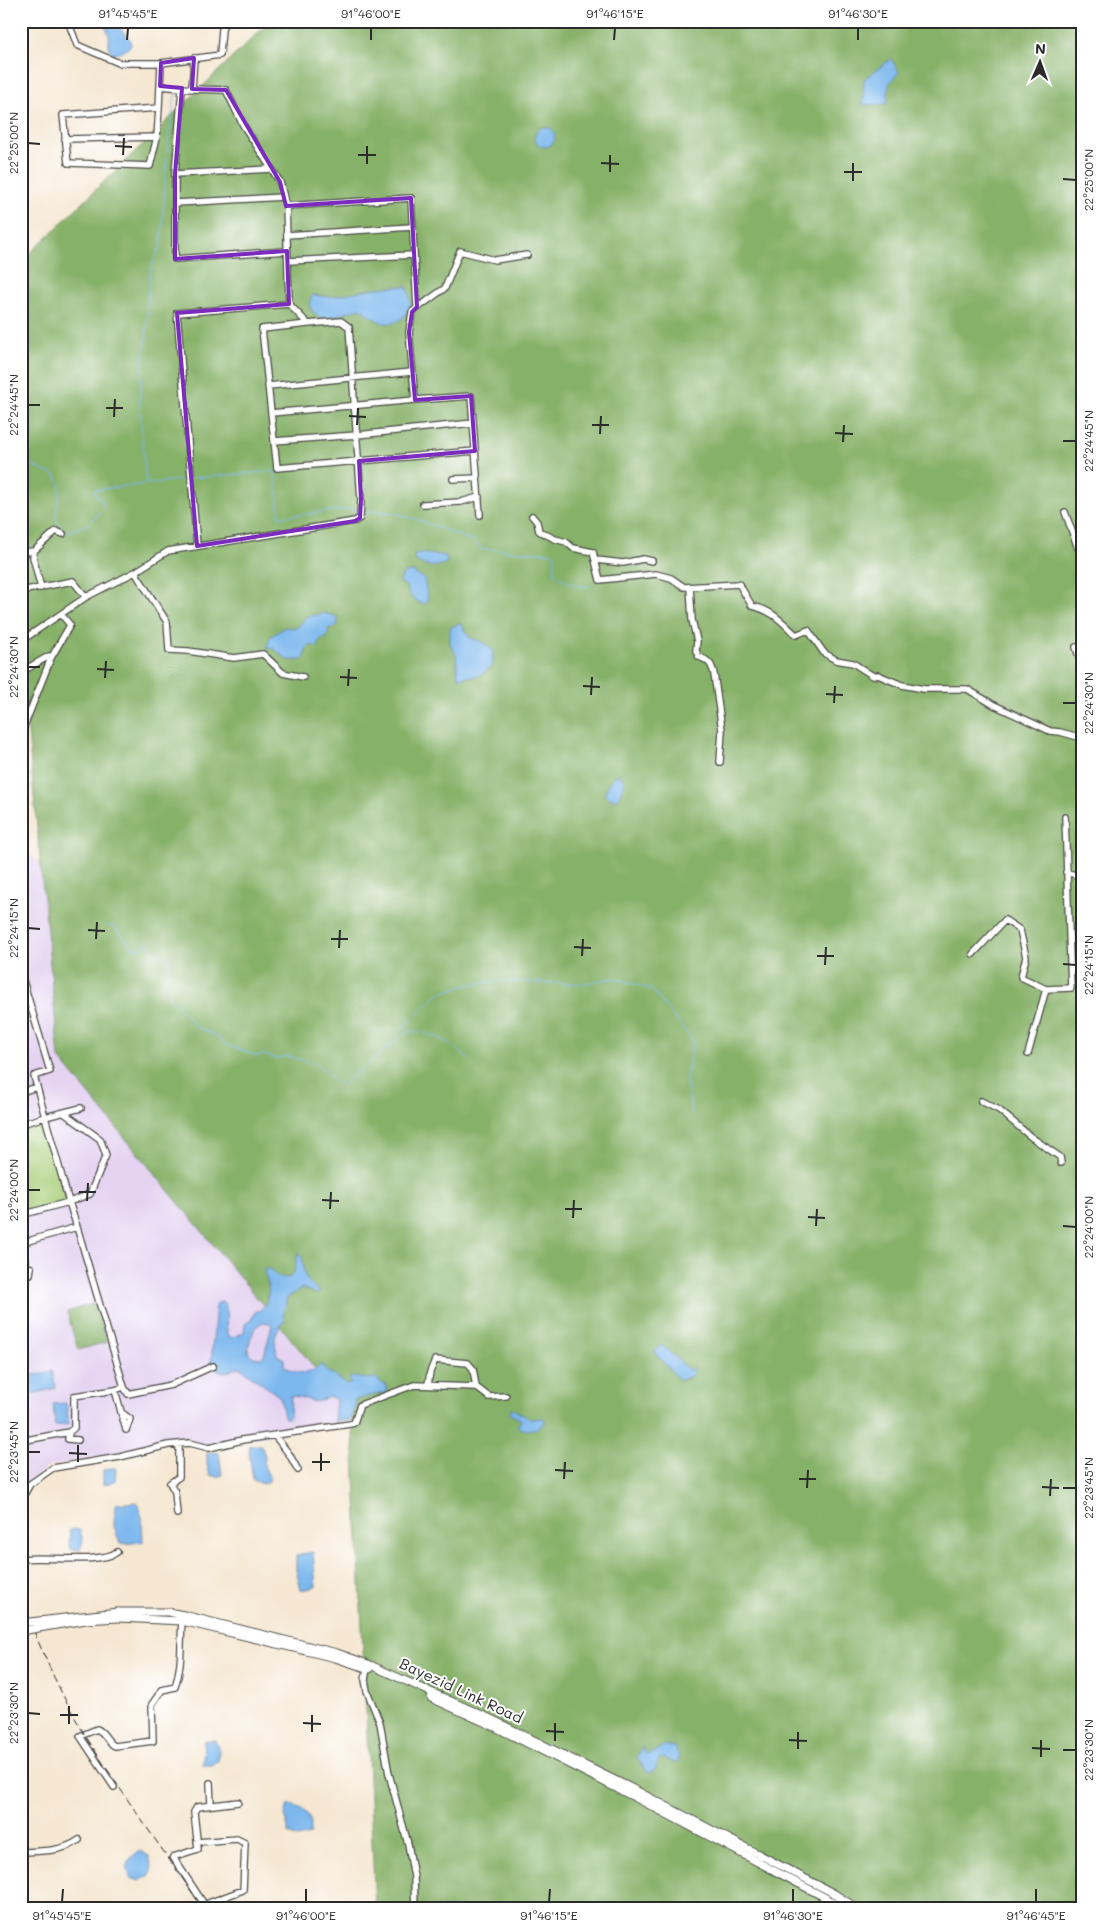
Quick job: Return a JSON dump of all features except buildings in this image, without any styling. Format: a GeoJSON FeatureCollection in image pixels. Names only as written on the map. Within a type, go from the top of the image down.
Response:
{"type":"FeatureCollection","features":[{"type":"Feature","properties":{"kind":"main road","name":"Bayezid Link Road"},"geometry":{"type":"LineString","coordinates":[[21,1623],[168,1612],[337,1653],[368,1664],[480,1717],[495,1727],[656,1809],[814,1887]]}},
{"type":"Feature","properties":{"kind":"main road","name":"Bayezid Link Road"},"geometry":{"type":"LineString","coordinates":[[21,1631],[118,1615],[182,1621],[335,1658],[367,1668],[480,1717],[491,1719],[637,1791],[814,1887],[857,1908]]}},
{"type":"Feature","properties":{"kind":"main road","name":"Bayezid Link Road"},"geometry":{"type":"LineString","coordinates":[[831,1896],[845,1908]]}},
{"type":"Feature","properties":{"kind":"street"},"geometry":{"type":"LineString","coordinates":[[68,21],[77,45],[119,63],[161,63],[220,55],[222,29],[225,21]]}},
{"type":"Feature","properties":{"kind":"street"},"geometry":{"type":"LineString","coordinates":[[192,89],[194,58]]}},
{"type":"Feature","properties":{"kind":"street"},"geometry":{"type":"LineString","coordinates":[[159,108],[63,115],[68,164],[150,166],[157,137],[159,108],[161,63]]}},
{"type":"Feature","properties":{"kind":"street"},"geometry":{"type":"LineString","coordinates":[[160,86],[226,90],[243,125],[280,182],[286,206],[289,304],[308,324]]}},
{"type":"Feature","properties":{"kind":"street"},"geometry":{"type":"LineString","coordinates":[[182,88],[175,174],[175,259],[287,251]]}},
{"type":"Feature","properties":{"kind":"street"},"geometry":{"type":"LineString","coordinates":[[65,139],[157,137]]}},
{"type":"Feature","properties":{"kind":"street"},"geometry":{"type":"LineString","coordinates":[[175,174],[271,169]]}},
{"type":"Feature","properties":{"kind":"street"},"geometry":{"type":"LineString","coordinates":[[176,203],[283,197]]}},
{"type":"Feature","properties":{"kind":"street"},"geometry":{"type":"LineString","coordinates":[[286,206],[411,198],[417,307]]}},
{"type":"Feature","properties":{"kind":"street"},"geometry":{"type":"LineString","coordinates":[[287,234],[412,227]]}},
{"type":"Feature","properties":{"kind":"street"},"geometry":{"type":"LineString","coordinates":[[415,400],[409,332],[412,312],[445,288],[460,251],[495,260],[527,255]]}},
{"type":"Feature","properties":{"kind":"street"},"geometry":{"type":"LineString","coordinates":[[288,261],[414,255]]}},
{"type":"Feature","properties":{"kind":"street"},"geometry":{"type":"LineString","coordinates":[[197,546],[177,313],[289,304]]}},
{"type":"Feature","properties":{"kind":"street"},"geometry":{"type":"LineString","coordinates":[[21,641],[86,597],[136,572],[168,551],[355,521],[360,518],[362,500],[359,461],[357,435],[354,406],[349,326],[342,321],[262,329],[276,468],[359,461],[475,451]]}},
{"type":"Feature","properties":{"kind":"street"},"geometry":{"type":"LineString","coordinates":[[268,386],[412,372]]}},
{"type":"Feature","properties":{"kind":"street"},"geometry":{"type":"LineString","coordinates":[[270,413],[471,396],[480,515]]}},
{"type":"Feature","properties":{"kind":"street"},"geometry":{"type":"LineString","coordinates":[[274,441],[357,435],[473,423]]}},
{"type":"Feature","properties":{"kind":"street"},"geometry":{"type":"LineString","coordinates":[[453,480],[477,478]]}},
{"type":"Feature","properties":{"kind":"street"},"geometry":{"type":"LineString","coordinates":[[423,504],[461,502],[479,497]]}},
{"type":"Feature","properties":{"kind":"street"},"geometry":{"type":"LineString","coordinates":[[1065,512],[1078,548],[1082,549]]}},
{"type":"Feature","properties":{"kind":"street"},"geometry":{"type":"LineString","coordinates":[[532,516],[539,530],[566,542],[572,548],[594,552],[600,580],[656,574],[671,578],[684,587],[739,584],[752,606],[764,608],[774,614],[796,635],[808,630],[824,653],[836,660],[853,664],[873,676],[878,674],[902,685],[924,689],[967,689],[1050,731],[1082,738]]}},
{"type":"Feature","properties":{"kind":"street"},"geometry":{"type":"LineString","coordinates":[[41,588],[33,557],[34,551],[56,531],[63,534]]}},
{"type":"Feature","properties":{"kind":"street"},"geometry":{"type":"LineString","coordinates":[[21,552],[34,551]]}},
{"type":"Feature","properties":{"kind":"street"},"geometry":{"type":"LineString","coordinates":[[596,560],[623,563],[643,559],[652,561]]}},
{"type":"Feature","properties":{"kind":"street"},"geometry":{"type":"LineString","coordinates":[[136,572],[167,622],[169,650],[234,658],[263,654],[283,673],[303,677]]}},
{"type":"Feature","properties":{"kind":"street"},"geometry":{"type":"LineString","coordinates":[[21,591],[73,581],[86,597]]}},
{"type":"Feature","properties":{"kind":"street"},"geometry":{"type":"LineString","coordinates":[[690,587],[692,620],[697,641],[696,651],[699,657],[706,659],[712,666],[714,674],[722,730],[720,762]]}},
{"type":"Feature","properties":{"kind":"street"},"geometry":{"type":"LineString","coordinates":[[21,734],[52,658],[70,625],[61,614]]}},
{"type":"Feature","properties":{"kind":"street"},"geometry":{"type":"LineString","coordinates":[[1076,647],[1082,667]]}},
{"type":"Feature","properties":{"kind":"street"},"geometry":{"type":"LineString","coordinates":[[21,672],[49,656],[52,658]]}},
{"type":"Feature","properties":{"kind":"street"},"geometry":{"type":"LineString","coordinates":[[973,954],[1005,920],[1020,930],[1026,958],[1021,977],[1046,989],[1070,988],[1071,968],[1065,817]]}},
{"type":"Feature","properties":{"kind":"street"},"geometry":{"type":"LineString","coordinates":[[1066,872],[1082,877]]}},
{"type":"Feature","properties":{"kind":"street"},"geometry":{"type":"LineString","coordinates":[[1071,968],[1082,967]]}},
{"type":"Feature","properties":{"kind":"street"},"geometry":{"type":"LineString","coordinates":[[21,974],[50,1071],[34,1076],[68,1202],[124,1387],[128,1394],[171,1385],[214,1366]]}},
{"type":"Feature","properties":{"kind":"street"},"geometry":{"type":"LineString","coordinates":[[1028,1054],[1046,989]]}},
{"type":"Feature","properties":{"kind":"street"},"geometry":{"type":"LineString","coordinates":[[21,1092],[37,1088]]}},
{"type":"Feature","properties":{"kind":"street"},"geometry":{"type":"LineString","coordinates":[[981,1101],[999,1110],[1031,1137],[1060,1157],[1061,1163]]}},
{"type":"Feature","properties":{"kind":"street"},"geometry":{"type":"LineString","coordinates":[[21,1124],[81,1108]]}},
{"type":"Feature","properties":{"kind":"street"},"geometry":{"type":"LineString","coordinates":[[21,1215],[90,1194],[106,1155],[100,1139],[64,1113]]}},
{"type":"Feature","properties":{"kind":"street"},"geometry":{"type":"LineString","coordinates":[[21,1243],[77,1228]]}},
{"type":"Feature","properties":{"kind":"street"},"geometry":{"type":"LineString","coordinates":[[21,1248],[27,1267]]}},
{"type":"Feature","properties":{"kind":"street"},"geometry":{"type":"LineString","coordinates":[[428,1385],[430,1372],[435,1360],[443,1360],[468,1362],[474,1369],[476,1387]]}},
{"type":"Feature","properties":{"kind":"street"},"geometry":{"type":"LineString","coordinates":[[21,1494],[26,1493],[30,1484],[53,1468],[120,1457],[168,1445],[190,1443],[209,1448],[242,1440],[354,1423],[360,1405],[414,1385],[476,1387],[489,1396],[506,1396]]}},
{"type":"Feature","properties":{"kind":"street"},"geometry":{"type":"LineString","coordinates":[[68,1438],[74,1428],[74,1396],[124,1387]]}},
{"type":"Feature","properties":{"kind":"street"},"geometry":{"type":"LineString","coordinates":[[115,1390],[122,1413]]}},
{"type":"Feature","properties":{"kind":"street"},"geometry":{"type":"LineString","coordinates":[[275,1436],[289,1454],[298,1470]]}},
{"type":"Feature","properties":{"kind":"street"},"geometry":{"type":"LineString","coordinates":[[21,1441],[68,1438],[78,1440]]}},
{"type":"Feature","properties":{"kind":"street"},"geometry":{"type":"LineString","coordinates":[[177,1514],[175,1492],[170,1482],[179,1477],[179,1444]]}},
{"type":"Feature","properties":{"kind":"street"},"geometry":{"type":"LineString","coordinates":[[21,1559],[96,1558],[112,1556],[117,1552]]}},
{"type":"Feature","properties":{"kind":"street"},"geometry":{"type":"LineString","coordinates":[[114,1787],[80,1736],[97,1729],[105,1734],[111,1745],[115,1746],[153,1741],[152,1704],[162,1690],[175,1687],[182,1652],[182,1621]]}},
{"type":"Feature","properties":{"kind":"street"},"geometry":{"type":"LineString","coordinates":[[1082,1628],[1079,1645],[1082,1660]]}},
{"type":"Feature","properties":{"kind":"street"},"geometry":{"type":"LineString","coordinates":[[367,1668],[365,1674],[366,1685],[380,1723],[389,1774],[408,1844],[414,1877],[415,1908]]}},
{"type":"Feature","properties":{"kind":"street"},"geometry":{"type":"LineString","coordinates":[[210,1783],[212,1805]]}},
{"type":"Feature","properties":{"kind":"street"},"geometry":{"type":"LineString","coordinates":[[197,1842],[237,1839],[245,1843],[243,1890],[201,1906],[202,1901],[173,1857],[198,1849],[197,1842],[194,1812],[197,1807],[238,1802]]}},
{"type":"Feature","properties":{"kind":"street"},"geometry":{"type":"LineString","coordinates":[[21,1852],[57,1849],[70,1846],[79,1840]]}},
{"type":"Feature","properties":{"kind":"highlighted area"},"geometry":{"type":"Polygon","coordinates":[[[194,58],[192,89],[226,90],[280,182],[286,206],[411,198],[417,307],[412,312],[409,332],[415,400],[471,396],[475,451],[359,461],[360,518],[355,521],[197,546],[177,313],[289,304],[287,251],[175,259],[175,174],[182,88],[160,86],[161,63],[194,58]]]}},
{"type":"Feature","properties":{"kind":"shaded area"},"geometry":{"type":"Polygon","coordinates":[[[21,844],[71,898],[336,1234],[353,1421],[209,1446],[190,1440],[167,1442],[119,1454],[50,1466],[27,1483],[21,1490],[21,844]]]}},
{"type":"Feature","properties":{"kind":"green space"},"geometry":{"type":"Polygon","coordinates":[[[270,21],[1082,21],[1082,1908],[375,1908],[352,1413],[59,1058],[21,660],[21,262],[270,21]]]}},
{"type":"Feature","properties":{"kind":"green space"},"geometry":{"type":"Polygon","coordinates":[[[42,1125],[66,1201],[21,1213],[21,1131],[42,1125]]]}},
{"type":"Feature","properties":{"kind":"green space"},"geometry":{"type":"Polygon","coordinates":[[[94,1303],[107,1342],[78,1350],[67,1312],[94,1303]]]}},
{"type":"Feature","properties":{"kind":"water"},"geometry":{"type":"Polygon","coordinates":[[[113,21],[130,39],[131,45],[123,52],[115,54],[110,51],[107,29],[102,22],[113,21]]]}},
{"type":"Feature","properties":{"kind":"water"},"geometry":{"type":"Polygon","coordinates":[[[891,59],[899,72],[889,84],[887,104],[863,105],[864,79],[891,59]]]}},
{"type":"Feature","properties":{"kind":"water"},"geometry":{"type":"Polygon","coordinates":[[[545,127],[552,130],[555,137],[552,144],[545,147],[538,144],[535,137],[538,130],[545,127]]]}},
{"type":"Feature","properties":{"kind":"water"},"geometry":{"type":"Polygon","coordinates":[[[406,286],[409,293],[410,306],[404,317],[392,323],[381,322],[360,308],[330,318],[321,318],[312,311],[310,306],[313,295],[330,297],[376,288],[406,286]]]}},
{"type":"Feature","properties":{"kind":"water"},"geometry":{"type":"Polygon","coordinates":[[[415,554],[446,556],[447,562],[439,566],[425,565],[414,559],[415,554]]]}},
{"type":"Feature","properties":{"kind":"water"},"geometry":{"type":"Polygon","coordinates":[[[415,572],[416,575],[424,578],[428,601],[424,604],[412,598],[407,587],[400,582],[403,574],[415,572]]]}},
{"type":"Feature","properties":{"kind":"water"},"geometry":{"type":"Polygon","coordinates":[[[324,613],[338,617],[337,627],[329,628],[326,639],[322,638],[318,642],[318,647],[311,645],[306,649],[305,657],[302,660],[288,660],[273,648],[267,649],[270,637],[285,627],[297,628],[306,617],[324,613]]]}},
{"type":"Feature","properties":{"kind":"water"},"geometry":{"type":"Polygon","coordinates":[[[460,623],[470,638],[481,641],[493,650],[493,664],[485,672],[478,675],[458,677],[456,654],[450,644],[450,628],[460,623]]]}},
{"type":"Feature","properties":{"kind":"water"},"geometry":{"type":"Polygon","coordinates":[[[618,774],[625,782],[618,799],[612,799],[605,795],[606,789],[608,783],[618,774]]]}},
{"type":"Feature","properties":{"kind":"water"},"geometry":{"type":"Polygon","coordinates":[[[298,1253],[302,1255],[303,1268],[307,1280],[320,1292],[316,1294],[302,1288],[287,1298],[283,1317],[285,1320],[276,1333],[275,1340],[277,1355],[284,1359],[284,1366],[293,1371],[306,1373],[322,1365],[327,1372],[347,1385],[351,1383],[350,1377],[371,1379],[375,1377],[382,1384],[386,1385],[387,1392],[354,1400],[356,1404],[350,1420],[334,1421],[336,1400],[333,1398],[328,1397],[315,1402],[291,1396],[290,1416],[286,1419],[280,1397],[239,1367],[224,1372],[217,1370],[211,1363],[216,1304],[221,1302],[226,1305],[227,1334],[232,1338],[244,1332],[245,1324],[251,1320],[255,1312],[259,1311],[266,1302],[268,1283],[264,1269],[270,1269],[278,1277],[289,1278],[294,1273],[298,1253]],[[263,1322],[260,1324],[252,1335],[248,1352],[253,1357],[260,1358],[264,1356],[272,1325],[263,1322]]]}},
{"type":"Feature","properties":{"kind":"water"},"geometry":{"type":"Polygon","coordinates":[[[662,1345],[689,1370],[694,1368],[692,1376],[680,1380],[654,1352],[662,1345]]]}},
{"type":"Feature","properties":{"kind":"water"},"geometry":{"type":"Polygon","coordinates":[[[52,1371],[56,1388],[29,1395],[25,1377],[52,1371]]]}},
{"type":"Feature","properties":{"kind":"water"},"geometry":{"type":"Polygon","coordinates":[[[66,1403],[69,1424],[55,1426],[53,1404],[66,1403]]]}},
{"type":"Feature","properties":{"kind":"water"},"geometry":{"type":"Polygon","coordinates":[[[511,1408],[530,1419],[544,1418],[545,1423],[533,1429],[519,1428],[518,1425],[521,1420],[510,1414],[511,1408]]]}},
{"type":"Feature","properties":{"kind":"water"},"geometry":{"type":"Polygon","coordinates":[[[250,1445],[261,1445],[265,1456],[264,1466],[270,1478],[268,1482],[263,1484],[253,1480],[249,1452],[250,1445]]]}},
{"type":"Feature","properties":{"kind":"water"},"geometry":{"type":"Polygon","coordinates":[[[207,1452],[219,1453],[222,1475],[217,1477],[210,1475],[207,1465],[207,1452]]]}},
{"type":"Feature","properties":{"kind":"water"},"geometry":{"type":"Polygon","coordinates":[[[116,1468],[115,1481],[103,1485],[103,1470],[116,1468]]]}},
{"type":"Feature","properties":{"kind":"water"},"geometry":{"type":"Polygon","coordinates":[[[137,1502],[142,1517],[143,1542],[120,1544],[114,1526],[115,1504],[137,1502]]]}},
{"type":"Feature","properties":{"kind":"water"},"geometry":{"type":"Polygon","coordinates":[[[70,1530],[80,1530],[83,1541],[80,1550],[71,1549],[69,1543],[70,1530]]]}},
{"type":"Feature","properties":{"kind":"water"},"geometry":{"type":"Polygon","coordinates":[[[313,1552],[316,1587],[301,1590],[296,1570],[296,1555],[313,1552]]]}},
{"type":"Feature","properties":{"kind":"water"},"geometry":{"type":"Polygon","coordinates":[[[215,1740],[219,1750],[218,1761],[213,1765],[203,1765],[204,1741],[215,1740]]]}},
{"type":"Feature","properties":{"kind":"water"},"geometry":{"type":"Polygon","coordinates":[[[664,1745],[675,1747],[679,1757],[677,1764],[663,1758],[659,1759],[655,1770],[648,1773],[637,1758],[642,1747],[646,1754],[656,1751],[664,1745]]]}},
{"type":"Feature","properties":{"kind":"water"},"geometry":{"type":"Polygon","coordinates":[[[288,1805],[299,1808],[307,1814],[311,1823],[310,1835],[297,1838],[289,1834],[285,1814],[288,1805]]]}},
{"type":"Feature","properties":{"kind":"water"},"geometry":{"type":"Polygon","coordinates":[[[141,1851],[149,1856],[152,1867],[149,1876],[139,1881],[131,1878],[127,1869],[133,1856],[141,1851]]]}},
{"type":"Feature","properties":{"kind":"waterway"},"geometry":{"type":"LineString","coordinates":[[146,483],[139,401],[146,338],[150,271],[161,245],[168,142],[176,89]]}},
{"type":"Feature","properties":{"kind":"waterway"},"geometry":{"type":"LineString","coordinates":[[21,465],[33,466],[56,476],[60,487],[56,516],[60,526],[66,532],[86,526],[103,509],[103,502],[94,490],[188,479]]}},
{"type":"Feature","properties":{"kind":"waterway"},"geometry":{"type":"LineString","coordinates":[[194,478],[275,471],[280,517],[349,509],[357,510]]}},
{"type":"Feature","properties":{"kind":"waterway"},"geometry":{"type":"LineString","coordinates":[[363,510],[395,513],[418,520],[474,541],[480,549],[555,553],[554,573],[571,583],[589,587]]}},
{"type":"Feature","properties":{"kind":"waterway"},"geometry":{"type":"LineString","coordinates":[[108,926],[113,926],[135,949],[141,948],[145,942],[154,951],[169,958],[167,977],[162,988],[195,1026],[218,1037],[225,1044],[257,1056],[263,1054],[275,1059],[286,1056],[317,1064],[341,1086],[408,1031],[442,1039],[469,1060]]}},
{"type":"Feature","properties":{"kind":"waterway"},"geometry":{"type":"LineString","coordinates":[[401,1030],[439,993],[467,985],[497,981],[581,984],[614,978],[651,989],[693,1041],[686,1079],[692,1114]]}},
{"type":"Feature","properties":{"kind":"railway"},"geometry":{"type":"LineString","coordinates":[[21,1597],[50,1668],[66,1702],[85,1735],[203,1908]]}}]}
